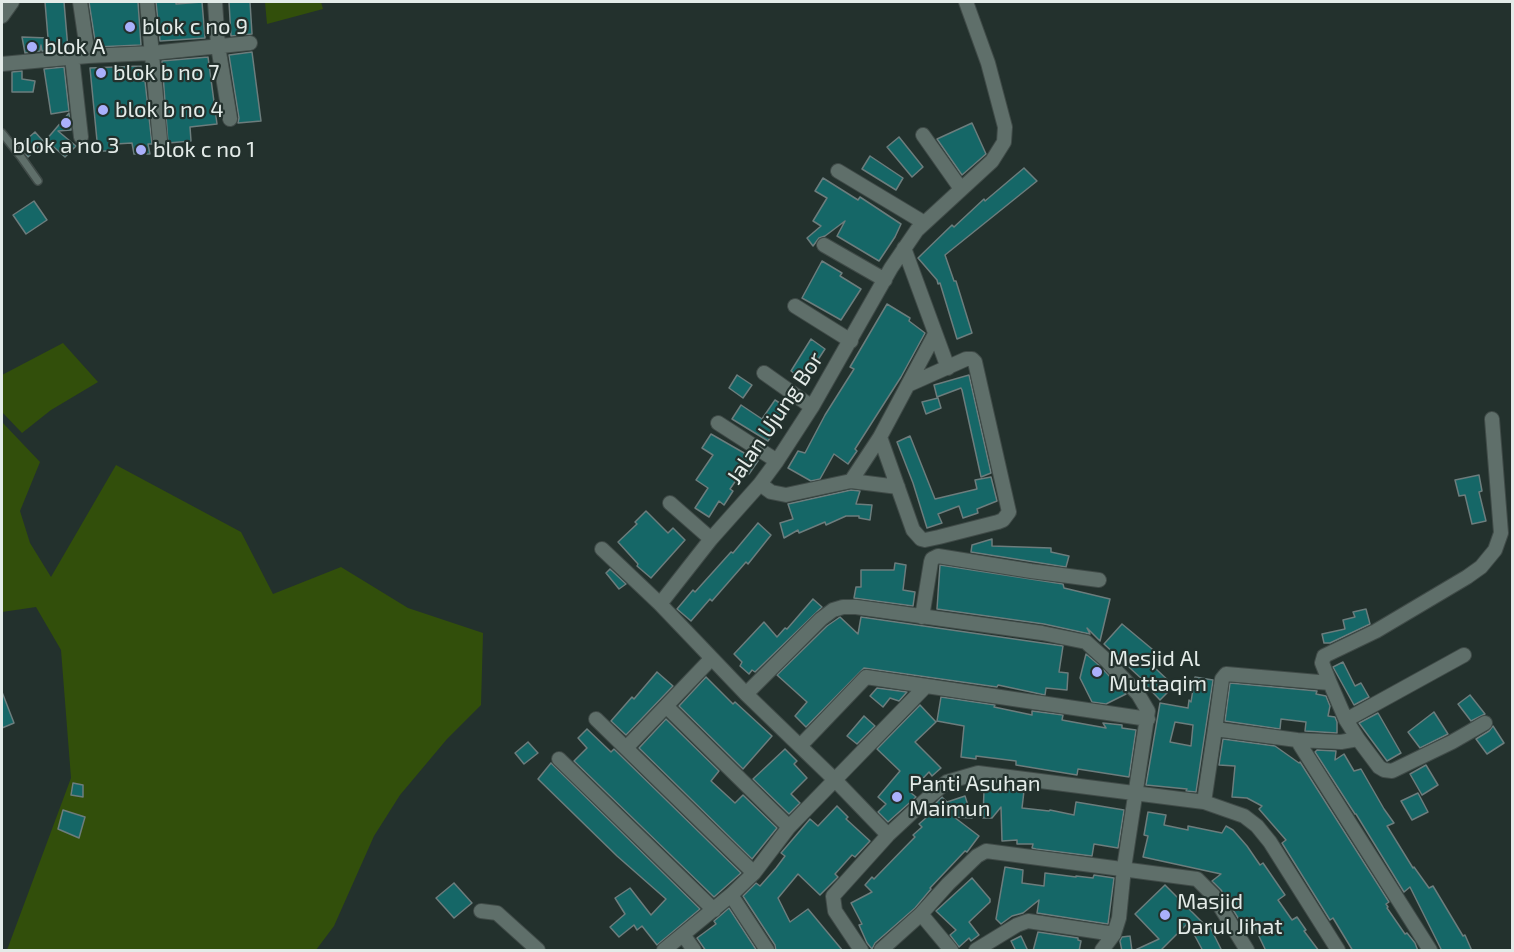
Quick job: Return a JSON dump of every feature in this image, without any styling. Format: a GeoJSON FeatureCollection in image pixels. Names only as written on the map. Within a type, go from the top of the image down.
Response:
{"type":"FeatureCollection","features":[{"type":"Feature","properties":{"kind":"street"},"geometry":{"type":"LineString","coordinates":[[2,16],[12,2]]}},
{"type":"Feature","properties":{"kind":"street"},"geometry":{"type":"LineString","coordinates":[[80,2],[88,56]]}},
{"type":"Feature","properties":{"kind":"street"},"geometry":{"type":"LineString","coordinates":[[215,2],[218,46],[230,119]]}},
{"type":"Feature","properties":{"kind":"street","name":"Jalan Ujung Bor"},"geometry":{"type":"LineString","coordinates":[[660,604],[777,461],[812,406],[904,248],[924,222],[992,161],[1004,142],[1005,127],[988,63],[966,2]]}},
{"type":"Feature","properties":{"kind":"street"},"geometry":{"type":"LineString","coordinates":[[147,6],[160,140]]}},
{"type":"Feature","properties":{"kind":"street"},"geometry":{"type":"LineString","coordinates":[[2,64],[250,43]]}},
{"type":"Feature","properties":{"kind":"street"},"geometry":{"type":"LineString","coordinates":[[72,57],[81,137]]}},
{"type":"Feature","properties":{"kind":"street"},"geometry":{"type":"LineString","coordinates":[[923,135],[962,189]]}},
{"type":"Feature","properties":{"kind":"street"},"geometry":{"type":"LineString","coordinates":[[838,171],[924,222]]}},
{"type":"Feature","properties":{"kind":"street"},"geometry":{"type":"LineString","coordinates":[[824,245],[885,280]]}},
{"type":"Feature","properties":{"kind":"street"},"geometry":{"type":"LineString","coordinates":[[904,248],[948,368]]}},
{"type":"Feature","properties":{"kind":"street"},"geometry":{"type":"LineString","coordinates":[[795,306],[850,341]]}},
{"type":"Feature","properties":{"kind":"street"},"geometry":{"type":"LineString","coordinates":[[852,481],[910,384],[935,334]]}},
{"type":"Feature","properties":{"kind":"street"},"geometry":{"type":"LineString","coordinates":[[880,437],[917,536],[925,540],[998,522],[1003,520],[1009,512],[975,362],[969,359],[910,384]]}},
{"type":"Feature","properties":{"kind":"street"},"geometry":{"type":"LineString","coordinates":[[764,374],[812,406]]}},
{"type":"Feature","properties":{"kind":"street"},"geometry":{"type":"LineString","coordinates":[[1485,723],[1392,771],[1384,770],[1374,762],[1346,720],[1322,663],[1324,656],[1376,631],[1467,577],[1481,567],[1495,550],[1501,533],[1492,419]]}},
{"type":"Feature","properties":{"kind":"street"},"geometry":{"type":"LineString","coordinates":[[718,423],[777,461]]}},
{"type":"Feature","properties":{"kind":"street"},"geometry":{"type":"LineString","coordinates":[[760,484],[771,492],[786,495],[852,481],[898,487]]}},
{"type":"Feature","properties":{"kind":"street"},"geometry":{"type":"LineString","coordinates":[[670,503],[711,539]]}},
{"type":"Feature","properties":{"kind":"street"},"geometry":{"type":"LineString","coordinates":[[602,549],[660,604],[711,659],[888,835]]}},
{"type":"Feature","properties":{"kind":"street"},"geometry":{"type":"LineString","coordinates":[[922,617],[931,562],[938,556],[1099,580]]}},
{"type":"Feature","properties":{"kind":"street"},"geometry":{"type":"LineString","coordinates":[[746,694],[821,619],[833,610],[856,607],[1086,642],[1142,699],[1148,711],[1124,868],[1119,918],[1114,934],[1102,951]]}},
{"type":"Feature","properties":{"kind":"street"},"geometry":{"type":"LineString","coordinates":[[1346,720],[1464,655]]}},
{"type":"Feature","properties":{"kind":"street"},"geometry":{"type":"LineString","coordinates":[[627,748],[711,659]]}},
{"type":"Feature","properties":{"kind":"street"},"geometry":{"type":"LineString","coordinates":[[1204,802],[1222,679],[1226,674],[1330,683]]}},
{"type":"Feature","properties":{"kind":"street"},"geometry":{"type":"LineString","coordinates":[[800,746],[865,677],[1148,719]]}},
{"type":"Feature","properties":{"kind":"street"},"geometry":{"type":"LineString","coordinates":[[664,951],[754,873],[789,827],[926,686]]}},
{"type":"Feature","properties":{"kind":"street"},"geometry":{"type":"LineString","coordinates":[[667,707],[789,827]]}},
{"type":"Feature","properties":{"kind":"street"},"geometry":{"type":"LineString","coordinates":[[596,719],[754,873]]}},
{"type":"Feature","properties":{"kind":"street"},"geometry":{"type":"LineString","coordinates":[[1215,729],[1298,740],[1341,742],[1358,739]]}},
{"type":"Feature","properties":{"kind":"street"},"geometry":{"type":"LineString","coordinates":[[1298,740],[1430,951]]}},
{"type":"Feature","properties":{"kind":"street"},"geometry":{"type":"LineString","coordinates":[[559,759],[714,910]]}},
{"type":"Feature","properties":{"kind":"street"},"geometry":{"type":"LineString","coordinates":[[861,951],[835,911],[833,896],[888,835],[947,782],[978,773],[1137,792],[1204,802],[1232,810],[1257,826],[1270,842],[1338,951]]}},
{"type":"Feature","properties":{"kind":"street"},"geometry":{"type":"LineString","coordinates":[[881,951],[921,914],[977,856],[986,850],[1197,879],[1213,895],[1247,951]]}},
{"type":"Feature","properties":{"kind":"street"},"geometry":{"type":"LineString","coordinates":[[731,895],[767,951]]}},
{"type":"Feature","properties":{"kind":"street"},"geometry":{"type":"LineString","coordinates":[[481,911],[497,913],[538,951]]}},
{"type":"Feature","properties":{"kind":"street"},"geometry":{"type":"LineString","coordinates":[[921,914],[951,951]]}},
{"type":"Feature","properties":{"kind":"street"},"geometry":{"type":"LineString","coordinates":[[976,951],[1017,925],[1028,921],[1114,934]]}},
{"type":"Feature","properties":{"kind":"street"},"geometry":{"type":"LineString","coordinates":[[684,936],[694,951]]}},
{"type":"Feature","properties":{"kind":"lane"},"geometry":{"type":"LineString","coordinates":[[2,134],[38,181]]}},
{"type":"Feature","properties":{"kind":"green space"},"geometry":{"type":"Polygon","coordinates":[[[265,2],[321,2],[323,9],[267,24],[265,2]]]}},
{"type":"Feature","properties":{"kind":"green space"},"geometry":{"type":"Polygon","coordinates":[[[63,343],[98,382],[51,410],[22,433],[2,412],[2,375],[63,343]]]}},
{"type":"Feature","properties":{"kind":"green space"},"geometry":{"type":"Polygon","coordinates":[[[2,422],[40,462],[20,511],[30,543],[51,577],[116,465],[241,532],[273,594],[341,567],[408,608],[483,633],[481,705],[447,739],[400,795],[374,836],[334,926],[316,950],[7,950],[71,778],[61,650],[36,607],[2,612],[2,422]]]}},
{"type":"Feature","properties":{"kind":"building"},"geometry":{"type":"Polygon","coordinates":[[[45,2],[64,2],[68,49],[42,51],[41,45],[40,51],[25,53],[22,37],[48,38],[45,2]]]}},
{"type":"Feature","properties":{"kind":"building"},"geometry":{"type":"Polygon","coordinates":[[[89,2],[138,2],[141,45],[96,47],[89,2]]]}},
{"type":"Feature","properties":{"kind":"building"},"geometry":{"type":"Polygon","coordinates":[[[156,2],[176,2],[176,4],[202,2],[205,38],[160,41],[156,2]]]}},
{"type":"Feature","properties":{"kind":"building"},"geometry":{"type":"Polygon","coordinates":[[[229,2],[250,2],[252,34],[231,36],[229,2]]]}},
{"type":"Feature","properties":{"kind":"building"},"geometry":{"type":"Polygon","coordinates":[[[252,52],[261,121],[238,123],[229,55],[252,52]]]}},
{"type":"Feature","properties":{"kind":"building"},"geometry":{"type":"Polygon","coordinates":[[[208,57],[217,124],[190,127],[191,141],[168,143],[162,61],[208,57]]]}},
{"type":"Feature","properties":{"kind":"building"},"geometry":{"type":"Polygon","coordinates":[[[141,66],[142,81],[145,81],[152,144],[148,144],[150,154],[134,154],[132,143],[115,144],[114,151],[98,151],[90,68],[141,66]]]}},
{"type":"Feature","properties":{"kind":"building"},"geometry":{"type":"Polygon","coordinates":[[[64,67],[69,111],[51,114],[44,69],[64,67]]]}},
{"type":"Feature","properties":{"kind":"building"},"geometry":{"type":"Polygon","coordinates":[[[22,71],[22,79],[35,81],[33,92],[12,92],[12,72],[22,71]]]}},
{"type":"Feature","properties":{"kind":"building"},"geometry":{"type":"Polygon","coordinates":[[[69,113],[71,130],[58,131],[76,146],[65,157],[46,140],[69,113]]]}},
{"type":"Feature","properties":{"kind":"building"},"geometry":{"type":"Polygon","coordinates":[[[972,123],[986,154],[962,175],[937,139],[972,123]]]}},
{"type":"Feature","properties":{"kind":"building"},"geometry":{"type":"Polygon","coordinates":[[[35,132],[44,142],[28,157],[19,146],[35,132]]]}},
{"type":"Feature","properties":{"kind":"building"},"geometry":{"type":"Polygon","coordinates":[[[899,137],[923,167],[912,177],[887,147],[899,137]]]}},
{"type":"Feature","properties":{"kind":"building"},"geometry":{"type":"Polygon","coordinates":[[[870,156],[903,178],[896,190],[862,169],[870,156]]]}},
{"type":"Feature","properties":{"kind":"building"},"geometry":{"type":"Polygon","coordinates":[[[1024,168],[1037,181],[945,255],[954,281],[956,281],[972,333],[957,339],[940,283],[938,284],[918,258],[952,225],[954,227],[984,199],[985,201],[1024,168]]]}},
{"type":"Feature","properties":{"kind":"building"},"geometry":{"type":"Polygon","coordinates":[[[823,178],[858,200],[860,197],[901,224],[879,261],[837,236],[845,221],[819,238],[813,246],[807,238],[821,226],[813,221],[827,198],[815,191],[823,178]]]}},
{"type":"Feature","properties":{"kind":"building"},"geometry":{"type":"Polygon","coordinates":[[[34,201],[47,220],[26,234],[13,215],[34,201]]]}},
{"type":"Feature","properties":{"kind":"building"},"geometry":{"type":"Polygon","coordinates":[[[822,261],[842,273],[840,276],[861,289],[841,320],[802,298],[822,261]]]}},
{"type":"Feature","properties":{"kind":"building"},"geometry":{"type":"Polygon","coordinates":[[[887,304],[910,318],[909,321],[925,333],[848,464],[834,454],[820,479],[811,481],[788,468],[798,451],[805,453],[825,415],[854,369],[850,367],[887,304]]]}},
{"type":"Feature","properties":{"kind":"building"},"geometry":{"type":"Polygon","coordinates":[[[811,339],[825,349],[804,381],[791,371],[811,339]]]}},
{"type":"Feature","properties":{"kind":"building"},"geometry":{"type":"Polygon","coordinates":[[[737,375],[752,385],[743,398],[729,388],[737,375]]]}},
{"type":"Feature","properties":{"kind":"building"},"geometry":{"type":"Polygon","coordinates":[[[969,375],[991,473],[981,477],[961,388],[937,397],[934,385],[969,375]]]}},
{"type":"Feature","properties":{"kind":"building"},"geometry":{"type":"Polygon","coordinates":[[[938,398],[941,408],[926,414],[922,402],[938,398]]]}},
{"type":"Feature","properties":{"kind":"building"},"geometry":{"type":"Polygon","coordinates":[[[775,400],[789,409],[768,441],[732,419],[741,405],[762,419],[775,400]]]}},
{"type":"Feature","properties":{"kind":"building"},"geometry":{"type":"Polygon","coordinates":[[[711,434],[758,461],[749,474],[743,470],[730,489],[733,491],[724,505],[719,501],[709,517],[695,508],[708,488],[696,480],[713,455],[702,448],[711,434]]]}},
{"type":"Feature","properties":{"kind":"building"},"geometry":{"type":"Polygon","coordinates":[[[910,436],[935,499],[977,489],[975,480],[991,477],[997,501],[977,509],[978,513],[963,518],[959,506],[938,514],[942,523],[927,528],[897,442],[910,436]]]}},
{"type":"Feature","properties":{"kind":"building"},"geometry":{"type":"Polygon","coordinates":[[[1479,475],[1482,491],[1479,492],[1486,521],[1472,524],[1465,495],[1459,496],[1455,480],[1479,475]]]}},
{"type":"Feature","properties":{"kind":"building"},"geometry":{"type":"Polygon","coordinates":[[[851,490],[860,491],[856,504],[872,505],[870,520],[859,518],[859,516],[846,516],[799,533],[798,530],[784,538],[780,523],[793,519],[788,504],[851,490]]]}},
{"type":"Feature","properties":{"kind":"building"},"geometry":{"type":"Polygon","coordinates":[[[646,511],[668,533],[673,528],[685,540],[651,578],[637,566],[638,564],[618,542],[637,524],[635,522],[646,511]]]}},
{"type":"Feature","properties":{"kind":"building"},"geometry":{"type":"Polygon","coordinates":[[[758,523],[771,535],[748,564],[746,562],[691,621],[677,609],[731,552],[733,553],[758,523]]]}},
{"type":"Feature","properties":{"kind":"building"},"geometry":{"type":"Polygon","coordinates":[[[992,539],[992,546],[1051,548],[1051,552],[1069,556],[1066,567],[971,552],[972,545],[992,539]]]}},
{"type":"Feature","properties":{"kind":"building"},"geometry":{"type":"Polygon","coordinates":[[[895,563],[906,565],[903,590],[915,592],[913,606],[854,598],[856,587],[861,587],[861,570],[894,570],[895,563]]]}},
{"type":"Feature","properties":{"kind":"building"},"geometry":{"type":"Polygon","coordinates":[[[940,565],[1063,584],[1064,588],[1110,599],[1100,641],[1087,628],[1090,634],[1044,624],[937,609],[940,565]]]}},
{"type":"Feature","properties":{"kind":"building"},"geometry":{"type":"Polygon","coordinates":[[[610,569],[626,584],[619,589],[606,573],[610,569]]]}},
{"type":"Feature","properties":{"kind":"building"},"geometry":{"type":"Polygon","coordinates":[[[813,599],[822,607],[755,672],[752,670],[749,674],[740,666],[742,662],[734,654],[764,622],[777,637],[813,599]]]}},
{"type":"Feature","properties":{"kind":"building"},"geometry":{"type":"Polygon","coordinates":[[[1366,609],[1370,624],[1330,643],[1324,643],[1322,634],[1345,629],[1343,620],[1355,617],[1353,612],[1366,609]]]}},
{"type":"Feature","properties":{"kind":"building"},"geometry":{"type":"Polygon","coordinates":[[[840,617],[858,634],[861,617],[1063,646],[1059,672],[1068,673],[1067,690],[1046,688],[1045,695],[998,685],[997,687],[864,668],[806,727],[795,716],[807,702],[777,675],[827,626],[840,617]]]}},
{"type":"Feature","properties":{"kind":"building"},"geometry":{"type":"Polygon","coordinates":[[[1122,624],[1164,659],[1155,668],[1174,686],[1160,700],[1144,681],[1104,644],[1122,624]]]}},
{"type":"Feature","properties":{"kind":"building","name":"Mesjid Al Muttaqim"},"geometry":{"type":"Polygon","coordinates":[[[1086,654],[1126,694],[1106,704],[1092,702],[1080,678],[1086,654]]]}},
{"type":"Feature","properties":{"kind":"building"},"geometry":{"type":"Polygon","coordinates":[[[1343,662],[1355,686],[1361,683],[1369,697],[1354,705],[1333,667],[1343,662]]]}},
{"type":"Feature","properties":{"kind":"building"},"geometry":{"type":"Polygon","coordinates":[[[657,672],[673,686],[626,735],[611,721],[657,672]]]}},
{"type":"Feature","properties":{"kind":"building"},"geometry":{"type":"Polygon","coordinates":[[[706,677],[733,704],[735,702],[772,736],[743,769],[679,706],[706,677]]]}},
{"type":"Feature","properties":{"kind":"building"},"geometry":{"type":"Polygon","coordinates":[[[1195,677],[1213,680],[1196,792],[1146,785],[1160,703],[1188,708],[1189,700],[1191,702],[1195,677]],[[1175,722],[1170,742],[1191,746],[1193,725],[1175,722]]]}},
{"type":"Feature","properties":{"kind":"building"},"geometry":{"type":"Polygon","coordinates":[[[1230,683],[1317,691],[1316,694],[1326,696],[1330,706],[1328,716],[1335,717],[1337,733],[1305,731],[1306,722],[1281,719],[1280,729],[1225,721],[1230,683]]]}},
{"type":"Feature","properties":{"kind":"building"},"geometry":{"type":"Polygon","coordinates":[[[877,688],[907,692],[899,701],[890,698],[883,707],[870,696],[877,688]]]}},
{"type":"Feature","properties":{"kind":"building"},"geometry":{"type":"Polygon","coordinates":[[[2,692],[14,723],[2,728],[2,692]]]}},
{"type":"Feature","properties":{"kind":"building"},"geometry":{"type":"Polygon","coordinates":[[[1470,695],[1485,714],[1471,721],[1458,704],[1470,695]]]}},
{"type":"Feature","properties":{"kind":"building"},"geometry":{"type":"Polygon","coordinates":[[[941,697],[995,705],[994,707],[1032,715],[1032,711],[1063,715],[1062,720],[1106,728],[1103,723],[1122,725],[1122,728],[1136,730],[1129,777],[1078,769],[1077,775],[1016,765],[1016,761],[976,756],[976,759],[961,757],[964,726],[937,721],[941,697]]]}},
{"type":"Feature","properties":{"kind":"building"},"geometry":{"type":"Polygon","coordinates":[[[920,705],[936,722],[915,742],[941,768],[932,776],[929,772],[910,792],[916,797],[888,822],[878,812],[886,804],[878,797],[900,771],[877,749],[920,705]]]}},
{"type":"Feature","properties":{"kind":"building"},"geometry":{"type":"Polygon","coordinates":[[[1434,712],[1448,734],[1420,748],[1408,732],[1434,712]]]}},
{"type":"Feature","properties":{"kind":"building"},"geometry":{"type":"Polygon","coordinates":[[[1378,713],[1401,753],[1387,761],[1359,723],[1378,713]]]}},
{"type":"Feature","properties":{"kind":"building"},"geometry":{"type":"Polygon","coordinates":[[[864,716],[875,726],[857,744],[847,736],[864,716]]]}},
{"type":"Feature","properties":{"kind":"building"},"geometry":{"type":"Polygon","coordinates":[[[666,719],[719,771],[711,781],[735,803],[743,795],[777,828],[752,859],[639,748],[666,719]]]}},
{"type":"Feature","properties":{"kind":"building"},"geometry":{"type":"Polygon","coordinates":[[[1493,726],[1504,743],[1487,754],[1476,739],[1493,726]]]}},
{"type":"Feature","properties":{"kind":"building"},"geometry":{"type":"Polygon","coordinates":[[[587,729],[611,752],[614,749],[741,873],[714,897],[574,761],[587,748],[578,738],[587,729]]]}},
{"type":"Feature","properties":{"kind":"building"},"geometry":{"type":"Polygon","coordinates":[[[1223,739],[1275,746],[1300,762],[1389,902],[1386,904],[1387,908],[1405,934],[1407,933],[1415,943],[1418,951],[1353,951],[1333,918],[1330,920],[1282,843],[1286,840],[1259,809],[1262,806],[1247,798],[1232,797],[1235,766],[1219,765],[1223,739]]]}},
{"type":"Feature","properties":{"kind":"building"},"geometry":{"type":"Polygon","coordinates":[[[528,742],[538,753],[524,764],[515,753],[528,742]]]}},
{"type":"Feature","properties":{"kind":"building"},"geometry":{"type":"Polygon","coordinates":[[[785,749],[797,761],[794,764],[807,778],[791,794],[800,803],[789,814],[753,779],[785,749]]]}},
{"type":"Feature","properties":{"kind":"building"},"geometry":{"type":"Polygon","coordinates":[[[1317,750],[1336,751],[1335,760],[1344,754],[1354,771],[1361,769],[1394,823],[1387,826],[1413,868],[1429,888],[1433,886],[1463,936],[1465,935],[1472,951],[1442,951],[1410,887],[1404,892],[1315,752],[1317,750]]]}},
{"type":"Feature","properties":{"kind":"building"},"geometry":{"type":"Polygon","coordinates":[[[551,763],[700,909],[657,945],[642,926],[637,930],[634,925],[619,937],[610,927],[625,914],[615,898],[630,888],[651,915],[666,899],[617,856],[538,779],[551,763]]]}},
{"type":"Feature","properties":{"kind":"building"},"geometry":{"type":"Polygon","coordinates":[[[1426,765],[1438,785],[1422,795],[1410,774],[1426,765]]]}},
{"type":"Feature","properties":{"kind":"building"},"geometry":{"type":"Polygon","coordinates":[[[73,783],[83,785],[83,797],[71,795],[73,783]]]}},
{"type":"Feature","properties":{"kind":"building"},"geometry":{"type":"Polygon","coordinates":[[[984,790],[1024,791],[1022,808],[1074,815],[1076,802],[1124,810],[1118,848],[1094,844],[1092,856],[1036,849],[1032,848],[1033,844],[1017,844],[1017,840],[1002,841],[1001,807],[992,818],[983,818],[984,790]]]}},
{"type":"Feature","properties":{"kind":"building"},"geometry":{"type":"Polygon","coordinates":[[[1418,793],[1428,812],[1412,820],[1401,801],[1418,793]]]}},
{"type":"Feature","properties":{"kind":"building"},"geometry":{"type":"Polygon","coordinates":[[[965,796],[972,818],[954,817],[979,836],[967,852],[965,851],[930,888],[915,908],[875,943],[872,949],[867,943],[859,925],[862,924],[851,903],[872,892],[865,885],[872,877],[874,879],[915,837],[913,835],[922,827],[919,824],[936,809],[933,806],[942,797],[947,802],[965,796]]]}},
{"type":"Feature","properties":{"kind":"building"},"geometry":{"type":"Polygon","coordinates":[[[837,806],[848,817],[846,819],[870,841],[855,857],[852,855],[835,874],[838,877],[820,895],[798,874],[778,898],[790,922],[808,909],[843,951],[776,951],[775,945],[743,896],[756,883],[760,886],[776,868],[785,856],[781,853],[810,819],[818,826],[837,806]]]}},
{"type":"Feature","properties":{"kind":"building"},"geometry":{"type":"Polygon","coordinates":[[[63,810],[85,817],[79,838],[58,829],[63,810]]]}},
{"type":"Feature","properties":{"kind":"building"},"geometry":{"type":"Polygon","coordinates":[[[1148,812],[1166,815],[1164,825],[1188,830],[1188,826],[1222,833],[1226,826],[1233,830],[1260,865],[1263,863],[1285,895],[1278,900],[1292,920],[1297,917],[1319,951],[1266,951],[1254,926],[1246,931],[1221,890],[1212,881],[1221,874],[1143,857],[1148,836],[1144,835],[1148,812]]]}},
{"type":"Feature","properties":{"kind":"building"},"geometry":{"type":"Polygon","coordinates":[[[1005,867],[1023,870],[1022,883],[1044,886],[1045,873],[1114,878],[1108,924],[1037,913],[1039,900],[1023,913],[1012,916],[1001,924],[996,919],[1005,867]]]}},
{"type":"Feature","properties":{"kind":"building"},"geometry":{"type":"Polygon","coordinates":[[[972,878],[990,902],[969,922],[979,935],[971,941],[969,938],[959,947],[950,935],[956,930],[936,911],[972,878]]]}},
{"type":"Feature","properties":{"kind":"building"},"geometry":{"type":"Polygon","coordinates":[[[454,883],[472,903],[454,918],[436,898],[454,883]]]}},
{"type":"Feature","properties":{"kind":"building","name":"Masjid Darul Jihat"},"geometry":{"type":"Polygon","coordinates":[[[1165,885],[1206,926],[1209,925],[1222,951],[1203,951],[1188,923],[1160,951],[1133,951],[1159,939],[1135,914],[1165,885]]]}},
{"type":"Feature","properties":{"kind":"building"},"geometry":{"type":"Polygon","coordinates":[[[729,908],[757,951],[706,951],[697,938],[716,924],[714,921],[729,908]]]}},
{"type":"Feature","properties":{"kind":"building"},"geometry":{"type":"Polygon","coordinates":[[[1038,932],[1078,938],[1081,941],[1079,951],[1033,951],[1038,932]]]}},
{"type":"Feature","properties":{"kind":"building"},"geometry":{"type":"Polygon","coordinates":[[[1021,936],[1028,951],[1016,951],[1011,941],[1021,936]]]}},
{"type":"Feature","properties":{"kind":"building"},"geometry":{"type":"Polygon","coordinates":[[[1130,936],[1132,951],[1122,951],[1120,941],[1122,937],[1130,936]]]}},
{"type":"Feature","properties":{"kind":"place","name":"blok c no 9"},"geometry":{"type":"Point","coordinates":[130,27]}},
{"type":"Feature","properties":{"kind":"place","name":"blok A"},"geometry":{"type":"Point","coordinates":[32,47]}},
{"type":"Feature","properties":{"kind":"place","name":"blok b no 7"},"geometry":{"type":"Point","coordinates":[101,73]}},
{"type":"Feature","properties":{"kind":"place","name":"blok b no 4"},"geometry":{"type":"Point","coordinates":[103,110]}},
{"type":"Feature","properties":{"kind":"place","name":"blok a no 3"},"geometry":{"type":"Point","coordinates":[66,123]}},
{"type":"Feature","properties":{"kind":"place","name":"blok c no 1"},"geometry":{"type":"Point","coordinates":[141,150]}},
{"type":"Feature","properties":{"kind":"place","name":"Mesjid Al Muttaqim"},"geometry":{"type":"Point","coordinates":[1097,672]}},
{"type":"Feature","properties":{"kind":"place","name":"Panti Asuhan Maimun"},"geometry":{"type":"Point","coordinates":[897,797]}},
{"type":"Feature","properties":{"kind":"place","name":"Masjid Darul Jihat"},"geometry":{"type":"Point","coordinates":[1165,915]}}]}
